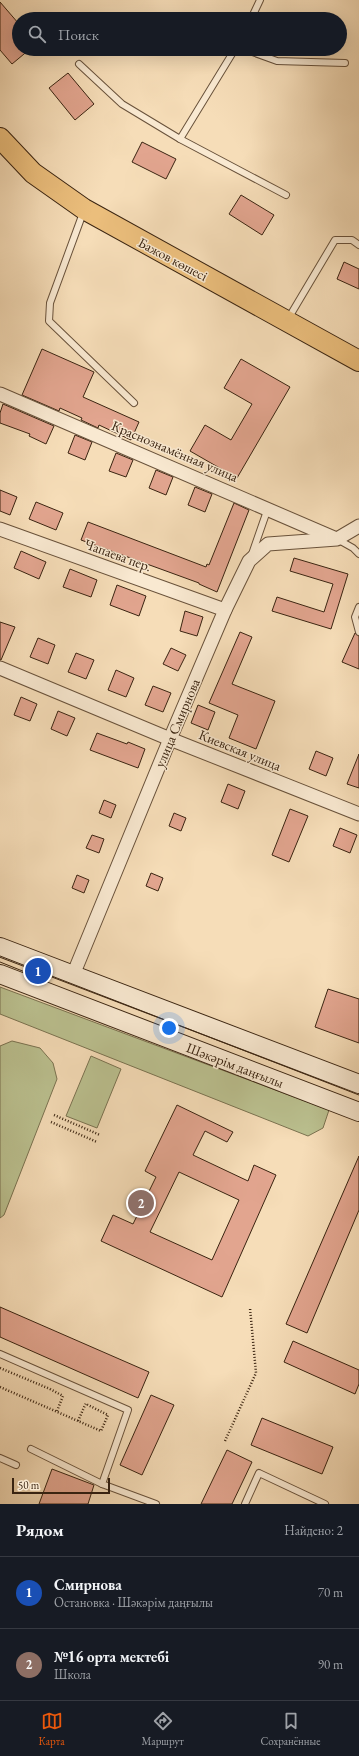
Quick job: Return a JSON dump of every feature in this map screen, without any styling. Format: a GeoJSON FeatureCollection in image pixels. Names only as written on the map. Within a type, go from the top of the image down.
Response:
{"type":"FeatureCollection","features":[{"type":"Feature","properties":{"kind":"main road","name":"Бажов көшесі"},"geometry":{"type":"LineString","coordinates":[[0,138],[33,173],[84,209],[359,361]]}},
{"type":"Feature","properties":{"kind":"main road","name":"Шәкәрім даңғылы"},"geometry":{"type":"LineString","coordinates":[[0,947],[359,1084]]}},
{"type":"Feature","properties":{"kind":"main road","name":"Шәкәрім даңғылы"},"geometry":{"type":"LineString","coordinates":[[0,974],[359,1111]]}},
{"type":"Feature","properties":{"kind":"main road","name":"улица Смирнова"},"geometry":{"type":"LineString","coordinates":[[63,999],[73,975]]}},
{"type":"Feature","properties":{"kind":"street","name":"Краснознамённая улица"},"geometry":{"type":"LineString","coordinates":[[0,394],[268,508],[337,539]]}},
{"type":"Feature","properties":{"kind":"street","name":"улица Смирнова"},"geometry":{"type":"LineString","coordinates":[[73,975],[170,739],[249,561],[268,544],[337,539],[359,526]]}},
{"type":"Feature","properties":{"kind":"street","name":"Чапаева пер."},"geometry":{"type":"LineString","coordinates":[[0,529],[226,610]]}},
{"type":"Feature","properties":{"kind":"street","name":"Киевская улица"},"geometry":{"type":"LineString","coordinates":[[0,668],[170,739],[359,814]]}},
{"type":"Feature","properties":{"kind":"lane"},"geometry":{"type":"LineString","coordinates":[[254,12],[260,0]]}},
{"type":"Feature","properties":{"kind":"lane"},"geometry":{"type":"LineString","coordinates":[[180,139],[231,56]]}},
{"type":"Feature","properties":{"kind":"lane"},"geometry":{"type":"LineString","coordinates":[[263,56],[277,61],[345,63]]}},
{"type":"Feature","properties":{"kind":"lane"},"geometry":{"type":"LineString","coordinates":[[79,64],[122,104],[180,139],[286,195]]}},
{"type":"Feature","properties":{"kind":"lane"},"geometry":{"type":"LineString","coordinates":[[84,209],[50,303],[49,321],[134,403]]}},
{"type":"Feature","properties":{"kind":"lane"},"geometry":{"type":"LineString","coordinates":[[287,320],[335,240],[352,240],[359,245]]}},
{"type":"Feature","properties":{"kind":"lane"},"geometry":{"type":"LineString","coordinates":[[249,561],[268,508]]}},
{"type":"Feature","properties":{"kind":"lane"},"geometry":{"type":"LineString","coordinates":[[337,539],[353,548],[359,554]]}},
{"type":"Feature","properties":{"kind":"lane"},"geometry":{"type":"LineString","coordinates":[[359,607],[355,617],[359,632]]}},
{"type":"Feature","properties":{"kind":"lane"},"geometry":{"type":"LineString","coordinates":[[0,1354],[128,1410],[102,1484]]}},
{"type":"Feature","properties":{"kind":"lane"},"geometry":{"type":"LineString","coordinates":[[31,1449],[102,1484],[156,1504]]}},
{"type":"Feature","properties":{"kind":"lane"},"geometry":{"type":"LineString","coordinates":[[0,1458],[16,1465]]}},
{"type":"Feature","properties":{"kind":"lane"},"geometry":{"type":"LineString","coordinates":[[245,1504],[259,1473],[325,1504]]}},
{"type":"Feature","properties":{"kind":"path"},"geometry":{"type":"LineString","coordinates":[[54,1115],[100,1134]]}},
{"type":"Feature","properties":{"kind":"path"},"geometry":{"type":"LineString","coordinates":[[52,1122],[97,1142]]}},
{"type":"Feature","properties":{"kind":"path"},"geometry":{"type":"LineString","coordinates":[[225,1442],[256,1372],[250,1308]]}},
{"type":"Feature","properties":{"kind":"path"},"geometry":{"type":"LineString","coordinates":[[0,1368],[63,1396],[56,1411]]}},
{"type":"Feature","properties":{"kind":"path"},"geometry":{"type":"LineString","coordinates":[[50,1390],[52,1377]]}},
{"type":"Feature","properties":{"kind":"path"},"geometry":{"type":"LineString","coordinates":[[0,1387],[101,1431],[108,1415],[86,1404]]}},
{"type":"Feature","properties":{"kind":"path"},"geometry":{"type":"LineString","coordinates":[[78,1421],[91,1394]]}},
{"type":"Feature","properties":{"kind":"green space"},"geometry":{"type":"Polygon","coordinates":[[[0,987],[329,1110],[323,1128],[308,1136],[0,1014],[0,987]]]}},
{"type":"Feature","properties":{"kind":"green space"},"geometry":{"type":"Polygon","coordinates":[[[12,1041],[40,1048],[53,1063],[57,1079],[4,1215],[0,1218],[0,1046],[12,1041]]]}},
{"type":"Feature","properties":{"kind":"green space"},"geometry":{"type":"Polygon","coordinates":[[[91,1056],[121,1069],[97,1128],[66,1116],[91,1056]]]}},
{"type":"Feature","properties":{"kind":"building"},"geometry":{"type":"Polygon","coordinates":[[[0,2],[12,16],[12,56],[22,56],[12,64],[0,50],[0,2]]]}},
{"type":"Feature","properties":{"kind":"building"},"geometry":{"type":"Polygon","coordinates":[[[68,73],[94,104],[75,120],[49,88],[68,73]]]}},
{"type":"Feature","properties":{"kind":"building"},"geometry":{"type":"Polygon","coordinates":[[[142,142],[176,159],[166,179],[132,162],[142,142]]]}},
{"type":"Feature","properties":{"kind":"building"},"geometry":{"type":"Polygon","coordinates":[[[241,195],[274,215],[262,235],[229,214],[241,195]]]}},
{"type":"Feature","properties":{"kind":"building"},"geometry":{"type":"Polygon","coordinates":[[[344,262],[359,269],[359,289],[337,279],[344,262]]]}},
{"type":"Feature","properties":{"kind":"building"},"geometry":{"type":"Polygon","coordinates":[[[42,349],[94,372],[83,397],[139,422],[131,440],[99,425],[98,428],[81,420],[82,418],[60,408],[59,411],[22,395],[42,349]]]}},
{"type":"Feature","properties":{"kind":"building"},"geometry":{"type":"Polygon","coordinates":[[[241,359],[290,387],[237,478],[190,451],[205,425],[231,440],[252,404],[224,388],[241,359]]]}},
{"type":"Feature","properties":{"kind":"building"},"geometry":{"type":"Polygon","coordinates":[[[3,404],[54,426],[46,444],[29,436],[30,434],[0,423],[0,413],[3,404]]]}},
{"type":"Feature","properties":{"kind":"building"},"geometry":{"type":"Polygon","coordinates":[[[75,435],[92,442],[85,460],[68,453],[75,435]]]}},
{"type":"Feature","properties":{"kind":"building"},"geometry":{"type":"Polygon","coordinates":[[[116,453],[133,460],[126,477],[109,471],[116,453]]]}},
{"type":"Feature","properties":{"kind":"building"},"geometry":{"type":"Polygon","coordinates":[[[156,470],[173,477],[166,495],[149,488],[156,470]]]}},
{"type":"Feature","properties":{"kind":"building"},"geometry":{"type":"Polygon","coordinates":[[[195,487],[212,494],[205,512],[188,505],[195,487]]]}},
{"type":"Feature","properties":{"kind":"building"},"geometry":{"type":"Polygon","coordinates":[[[0,490],[17,497],[10,515],[0,511],[0,490]]]}},
{"type":"Feature","properties":{"kind":"building"},"geometry":{"type":"Polygon","coordinates":[[[36,502],[63,513],[56,530],[29,519],[36,502]]]}},
{"type":"Feature","properties":{"kind":"building"},"geometry":{"type":"Polygon","coordinates":[[[234,503],[249,510],[217,592],[199,583],[81,540],[88,522],[206,567],[207,564],[209,565],[234,503]]]}},
{"type":"Feature","properties":{"kind":"building"},"geometry":{"type":"Polygon","coordinates":[[[21,551],[46,562],[39,579],[14,568],[21,551]]]}},
{"type":"Feature","properties":{"kind":"building"},"geometry":{"type":"Polygon","coordinates":[[[294,558],[348,574],[331,629],[272,611],[277,597],[324,612],[333,584],[290,571],[294,558]]]}},
{"type":"Feature","properties":{"kind":"building"},"geometry":{"type":"Polygon","coordinates":[[[70,569],[97,580],[91,597],[63,587],[70,569]]]}},
{"type":"Feature","properties":{"kind":"building"},"geometry":{"type":"Polygon","coordinates":[[[117,585],[146,596],[139,616],[110,605],[117,585]]]}},
{"type":"Feature","properties":{"kind":"building"},"geometry":{"type":"Polygon","coordinates":[[[185,611],[203,617],[197,636],[180,631],[185,611]]]}},
{"type":"Feature","properties":{"kind":"building"},"geometry":{"type":"Polygon","coordinates":[[[0,622],[15,627],[1,660],[0,660],[0,622]]]}},
{"type":"Feature","properties":{"kind":"building"},"geometry":{"type":"Polygon","coordinates":[[[240,632],[252,637],[232,684],[275,701],[256,749],[229,738],[238,715],[209,703],[240,632]]]}},
{"type":"Feature","properties":{"kind":"building"},"geometry":{"type":"Polygon","coordinates":[[[355,633],[359,636],[359,669],[342,662],[355,633]]]}},
{"type":"Feature","properties":{"kind":"building"},"geometry":{"type":"Polygon","coordinates":[[[38,638],[55,645],[48,664],[30,657],[38,638]]]}},
{"type":"Feature","properties":{"kind":"building"},"geometry":{"type":"Polygon","coordinates":[[[171,648],[186,655],[178,671],[163,664],[171,648]]]}},
{"type":"Feature","properties":{"kind":"building"},"geometry":{"type":"Polygon","coordinates":[[[76,653],[94,660],[86,679],[68,672],[76,653]]]}},
{"type":"Feature","properties":{"kind":"building"},"geometry":{"type":"Polygon","coordinates":[[[116,670],[134,678],[126,697],[108,690],[116,670]]]}},
{"type":"Feature","properties":{"kind":"building"},"geometry":{"type":"Polygon","coordinates":[[[153,686],[171,693],[163,712],[145,705],[153,686]]]}},
{"type":"Feature","properties":{"kind":"building"},"geometry":{"type":"Polygon","coordinates":[[[21,697],[37,704],[30,721],[14,715],[21,697]]]}},
{"type":"Feature","properties":{"kind":"building"},"geometry":{"type":"Polygon","coordinates":[[[198,705],[215,712],[208,730],[191,723],[198,705]]]}},
{"type":"Feature","properties":{"kind":"building"},"geometry":{"type":"Polygon","coordinates":[[[58,711],[75,718],[67,736],[51,729],[58,711]]]}},
{"type":"Feature","properties":{"kind":"building"},"geometry":{"type":"Polygon","coordinates":[[[97,733],[127,744],[128,742],[145,749],[138,768],[90,750],[97,733]]]}},
{"type":"Feature","properties":{"kind":"building"},"geometry":{"type":"Polygon","coordinates":[[[316,751],[333,758],[326,776],[309,769],[316,751]]]}},
{"type":"Feature","properties":{"kind":"building"},"geometry":{"type":"Polygon","coordinates":[[[359,754],[359,788],[347,784],[359,754]]]}},
{"type":"Feature","properties":{"kind":"building"},"geometry":{"type":"Polygon","coordinates":[[[228,784],[245,791],[238,809],[221,802],[228,784]]]}},
{"type":"Feature","properties":{"kind":"building"},"geometry":{"type":"Polygon","coordinates":[[[104,800],[116,805],[111,818],[99,813],[104,800]]]}},
{"type":"Feature","properties":{"kind":"building"},"geometry":{"type":"Polygon","coordinates":[[[290,809],[308,816],[289,862],[272,855],[290,809]]]}},
{"type":"Feature","properties":{"kind":"building"},"geometry":{"type":"Polygon","coordinates":[[[174,813],[186,818],[181,831],[169,826],[174,813]]]}},
{"type":"Feature","properties":{"kind":"building"},"geometry":{"type":"Polygon","coordinates":[[[340,828],[357,835],[350,853],[333,846],[340,828]]]}},
{"type":"Feature","properties":{"kind":"building"},"geometry":{"type":"Polygon","coordinates":[[[92,835],[104,839],[99,853],[86,848],[92,835]]]}},
{"type":"Feature","properties":{"kind":"building"},"geometry":{"type":"Polygon","coordinates":[[[151,873],[163,878],[158,891],[146,886],[151,873]]]}},
{"type":"Feature","properties":{"kind":"building"},"geometry":{"type":"Polygon","coordinates":[[[77,875],[89,880],[84,893],[72,888],[77,875]]]}},
{"type":"Feature","properties":{"kind":"building"},"geometry":{"type":"Polygon","coordinates":[[[328,989],[359,999],[359,1043],[315,1027],[328,989]]]}},
{"type":"Feature","properties":{"kind":"building"},"geometry":{"type":"Polygon","coordinates":[[[177,1105],[233,1132],[227,1142],[205,1131],[193,1155],[248,1181],[254,1165],[276,1175],[222,1297],[101,1241],[113,1215],[133,1224],[156,1177],[145,1171],[177,1105]],[[179,1172],[150,1232],[212,1260],[239,1200],[179,1172]]]}},
{"type":"Feature","properties":{"kind":"building"},"geometry":{"type":"Polygon","coordinates":[[[359,1156],[359,1210],[307,1333],[286,1324],[359,1156]]]}},
{"type":"Feature","properties":{"kind":"building"},"geometry":{"type":"Polygon","coordinates":[[[0,1307],[149,1372],[138,1398],[0,1337],[0,1307]]]}},
{"type":"Feature","properties":{"kind":"building"},"geometry":{"type":"Polygon","coordinates":[[[293,1341],[359,1370],[359,1384],[355,1394],[284,1362],[293,1341]]]}},
{"type":"Feature","properties":{"kind":"building"},"geometry":{"type":"Polygon","coordinates":[[[151,1395],[174,1405],[142,1475],[120,1465],[151,1395]]]}},
{"type":"Feature","properties":{"kind":"building"},"geometry":{"type":"Polygon","coordinates":[[[262,1418],[333,1447],[322,1474],[251,1445],[262,1418]]]}},
{"type":"Feature","properties":{"kind":"building"},"geometry":{"type":"Polygon","coordinates":[[[227,1450],[252,1462],[232,1504],[201,1504],[227,1450]]]}},
{"type":"Feature","properties":{"kind":"building"},"geometry":{"type":"Polygon","coordinates":[[[52,1469],[94,1485],[88,1504],[39,1504],[52,1469]]]}},
{"type":"Feature","properties":{"kind":"tram line"},"geometry":{"type":"LineString","coordinates":[[0,956],[359,1095]]}},
{"type":"Feature","properties":{"kind":"tram line"},"geometry":{"type":"LineString","coordinates":[[0,962],[30,974]]}},
{"type":"Feature","properties":{"kind":"place","name":"Смирнова"},"geometry":{"type":"Point","coordinates":[38,971]}},
{"type":"Feature","properties":{"kind":"place","name":"№16 орта мектебі"},"geometry":{"type":"Point","coordinates":[141,1203]}}]}
